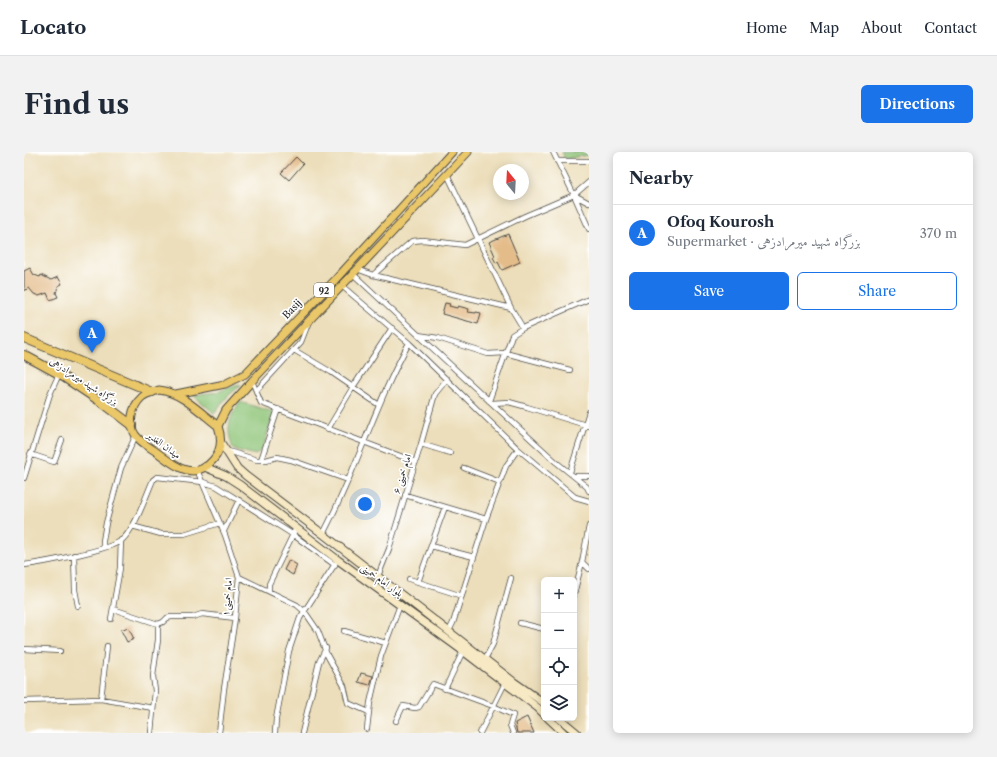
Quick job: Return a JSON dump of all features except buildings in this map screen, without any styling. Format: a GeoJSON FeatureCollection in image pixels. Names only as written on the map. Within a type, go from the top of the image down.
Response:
{"type":"FeatureCollection","features":[{"type":"Feature","properties":{"kind":"highway","name":"بزرگراه شهید میرمرادزهی"},"geometry":{"type":"LineString","coordinates":[[24,338],[152,392]]}},
{"type":"Feature","properties":{"kind":"highway","name":"بزرگراه شهید میرمرادزهی"},"geometry":{"type":"LineString","coordinates":[[24,355],[59,374],[132,425]]}},
{"type":"Feature","properties":{"kind":"main road","name":"Basij"},"geometry":{"type":"LineString","coordinates":[[176,394],[225,384],[244,374],[334,280],[452,152]]}},
{"type":"Feature","properties":{"kind":"main road","name":"Basij"},"geometry":{"type":"LineString","coordinates":[[218,426],[226,410],[252,381],[468,152]]}},
{"type":"Feature","properties":{"kind":"main road"},"geometry":{"type":"LineString","coordinates":[[244,374],[252,381]]}},
{"type":"Feature","properties":{"kind":"main road","name":"92"},"geometry":{"type":"LineString","coordinates":[[152,392],[159,390],[176,394],[218,426]]}},
{"type":"Feature","properties":{"kind":"main road"},"geometry":{"type":"LineString","coordinates":[[132,425],[131,420],[134,408],[142,397],[152,392]]}},
{"type":"Feature","properties":{"kind":"main road","name":"میدان الغدیر"},"geometry":{"type":"LineString","coordinates":[[132,425],[138,438],[178,468],[192,471],[201,468]]}},
{"type":"Feature","properties":{"kind":"main road"},"geometry":{"type":"LineString","coordinates":[[201,468],[209,465],[223,447],[218,426]]}},
{"type":"Feature","properties":{"kind":"main road","name":"بلوار امام خمینی"},"geometry":{"type":"LineString","coordinates":[[223,447],[237,468],[246,476],[514,682],[541,698]]}},
{"type":"Feature","properties":{"kind":"main road","name":"بلوار امام خمینی"},"geometry":{"type":"LineString","coordinates":[[201,468],[226,476],[240,485],[294,531],[336,563],[400,605],[541,711]]}},
{"type":"Feature","properties":{"kind":"main road"},"geometry":{"type":"LineString","coordinates":[[438,633],[446,629]]}},
{"type":"Feature","properties":{"kind":"main road"},"geometry":{"type":"LineString","coordinates":[[550,721],[556,730],[564,733]]}},
{"type":"Feature","properties":{"kind":"main road"},"geometry":{"type":"LineString","coordinates":[[563,721],[577,733]]}},
{"type":"Feature","properties":{"kind":"street"},"geometry":{"type":"LineString","coordinates":[[553,152],[589,229]]}},
{"type":"Feature","properties":{"kind":"street"},"geometry":{"type":"LineString","coordinates":[[557,161],[589,161]]}},
{"type":"Feature","properties":{"kind":"street"},"geometry":{"type":"LineString","coordinates":[[447,174],[511,308],[523,328]]}},
{"type":"Feature","properties":{"kind":"street"},"geometry":{"type":"LineString","coordinates":[[373,275],[412,241],[423,240],[465,245],[574,195],[589,182]]}},
{"type":"Feature","properties":{"kind":"street"},"geometry":{"type":"LineString","coordinates":[[574,195],[589,203]]}},
{"type":"Feature","properties":{"kind":"street"},"geometry":{"type":"LineString","coordinates":[[355,272],[511,308]]}},
{"type":"Feature","properties":{"kind":"street"},"geometry":{"type":"LineString","coordinates":[[355,272],[418,335],[556,462],[575,476],[587,487],[589,491]]}},
{"type":"Feature","properties":{"kind":"street"},"geometry":{"type":"LineString","coordinates":[[342,286],[409,342],[518,449],[575,497],[589,501]]}},
{"type":"Feature","properties":{"kind":"street"},"geometry":{"type":"LineString","coordinates":[[491,402],[512,335],[523,328],[589,299]]}},
{"type":"Feature","properties":{"kind":"street"},"geometry":{"type":"LineString","coordinates":[[257,390],[301,342],[309,320]]}},
{"type":"Feature","properties":{"kind":"street"},"geometry":{"type":"LineString","coordinates":[[328,429],[353,387],[392,328]]}},
{"type":"Feature","properties":{"kind":"street"},"geometry":{"type":"LineString","coordinates":[[418,335],[438,338],[488,354],[505,354],[570,370]]}},
{"type":"Feature","properties":{"kind":"street"},"geometry":{"type":"LineString","coordinates":[[323,534],[337,508],[394,369],[409,342]]}},
{"type":"Feature","properties":{"kind":"street"},"geometry":{"type":"LineString","coordinates":[[294,350],[331,372],[378,405]]}},
{"type":"Feature","properties":{"kind":"street"},"geometry":{"type":"LineString","coordinates":[[24,478],[30,454],[50,394],[59,374]]}},
{"type":"Feature","properties":{"kind":"street","name":"امام خمینی ۶"},"geometry":{"type":"LineString","coordinates":[[378,576],[389,549],[435,394],[447,379]]}},
{"type":"Feature","properties":{"kind":"street"},"geometry":{"type":"LineString","coordinates":[[252,381],[257,390],[261,403],[416,462]]}},
{"type":"Feature","properties":{"kind":"street"},"geometry":{"type":"LineString","coordinates":[[491,402],[509,402],[527,406],[587,425]]}},
{"type":"Feature","properties":{"kind":"street"},"geometry":{"type":"LineString","coordinates":[[261,460],[278,409]]}},
{"type":"Feature","properties":{"kind":"street"},"geometry":{"type":"LineString","coordinates":[[570,472],[587,425],[589,412]]}},
{"type":"Feature","properties":{"kind":"street"},"geometry":{"type":"LineString","coordinates":[[103,548],[106,523],[121,468],[136,435]]}},
{"type":"Feature","properties":{"kind":"street"},"geometry":{"type":"LineString","coordinates":[[30,454],[54,462],[62,440]]}},
{"type":"Feature","properties":{"kind":"street"},"geometry":{"type":"LineString","coordinates":[[421,444],[450,453]]}},
{"type":"Feature","properties":{"kind":"street"},"geometry":{"type":"LineString","coordinates":[[223,447],[257,460],[277,457],[284,458],[348,480]]}},
{"type":"Feature","properties":{"kind":"street"},"geometry":{"type":"LineString","coordinates":[[446,629],[453,623],[486,519],[506,466],[518,449]]}},
{"type":"Feature","properties":{"kind":"street","name":"امام خمینی۱"},"geometry":{"type":"LineString","coordinates":[[201,468],[203,482],[224,531],[239,577],[235,618],[219,733]]}},
{"type":"Feature","properties":{"kind":"street"},"geometry":{"type":"LineString","coordinates":[[464,468],[500,482]]}},
{"type":"Feature","properties":{"kind":"street"},"geometry":{"type":"LineString","coordinates":[[575,476],[589,476]]}},
{"type":"Feature","properties":{"kind":"street"},"geometry":{"type":"LineString","coordinates":[[24,565],[39,564],[103,548],[121,540],[132,526],[153,480],[157,477],[203,482],[216,486],[294,531],[269,584],[269,592]]}},
{"type":"Feature","properties":{"kind":"street"},"geometry":{"type":"LineString","coordinates":[[405,495],[486,519]]}},
{"type":"Feature","properties":{"kind":"street"},"geometry":{"type":"LineString","coordinates":[[224,531],[239,500]]}},
{"type":"Feature","properties":{"kind":"street"},"geometry":{"type":"LineString","coordinates":[[418,582],[445,507]]}},
{"type":"Feature","properties":{"kind":"street"},"geometry":{"type":"LineString","coordinates":[[132,526],[160,534],[184,534],[220,523]]}},
{"type":"Feature","properties":{"kind":"street"},"geometry":{"type":"LineString","coordinates":[[577,582],[589,526]]}},
{"type":"Feature","properties":{"kind":"street"},"geometry":{"type":"LineString","coordinates":[[111,619],[120,568],[121,540]]}},
{"type":"Feature","properties":{"kind":"street"},"geometry":{"type":"LineString","coordinates":[[431,546],[474,557]]}},
{"type":"Feature","properties":{"kind":"street"},"geometry":{"type":"LineString","coordinates":[[74,555],[75,590],[78,606]]}},
{"type":"Feature","properties":{"kind":"street"},"geometry":{"type":"LineString","coordinates":[[582,562],[589,569]]}},
{"type":"Feature","properties":{"kind":"street"},"geometry":{"type":"LineString","coordinates":[[275,733],[276,719],[289,651],[300,618],[336,563]]}},
{"type":"Feature","properties":{"kind":"street"},"geometry":{"type":"LineString","coordinates":[[239,577],[297,605],[305,612],[318,631],[326,648],[327,655],[344,686],[348,703],[369,712]]}},
{"type":"Feature","properties":{"kind":"street"},"geometry":{"type":"LineString","coordinates":[[485,659],[492,644],[511,578]]}},
{"type":"Feature","properties":{"kind":"street"},"geometry":{"type":"LineString","coordinates":[[409,579],[462,596]]}},
{"type":"Feature","properties":{"kind":"street"},"geometry":{"type":"LineString","coordinates":[[367,729],[370,703],[380,662],[400,605]]}},
{"type":"Feature","properties":{"kind":"street"},"geometry":{"type":"LineString","coordinates":[[113,609],[158,624],[171,617],[193,617],[202,614],[235,618]]}},
{"type":"Feature","properties":{"kind":"street"},"geometry":{"type":"LineString","coordinates":[[520,623],[541,628]]}},
{"type":"Feature","properties":{"kind":"street"},"geometry":{"type":"LineString","coordinates":[[151,733],[155,691],[153,676],[158,640],[158,624]]}},
{"type":"Feature","properties":{"kind":"street"},"geometry":{"type":"LineString","coordinates":[[344,631],[386,643]]}},
{"type":"Feature","properties":{"kind":"street"},"geometry":{"type":"LineString","coordinates":[[100,699],[107,646]]}},
{"type":"Feature","properties":{"kind":"street"},"geometry":{"type":"LineString","coordinates":[[302,733],[318,662],[326,648]]}},
{"type":"Feature","properties":{"kind":"street"},"geometry":{"type":"LineString","coordinates":[[24,649],[60,651]]}},
{"type":"Feature","properties":{"kind":"street"},"geometry":{"type":"LineString","coordinates":[[445,689],[463,651]]}},
{"type":"Feature","properties":{"kind":"street"},"geometry":{"type":"LineString","coordinates":[[480,733],[505,683]]}},
{"type":"Feature","properties":{"kind":"street"},"geometry":{"type":"LineString","coordinates":[[396,721],[402,706],[415,708],[419,707],[433,684],[513,715],[510,724],[513,733]]}},
{"type":"Feature","properties":{"kind":"street"},"geometry":{"type":"LineString","coordinates":[[24,702],[100,699],[153,708]]}},
{"type":"Feature","properties":{"kind":"green space"},"geometry":{"type":"Polygon","coordinates":[[[562,152],[589,152],[589,155],[565,159],[562,152]]]}},
{"type":"Feature","properties":{"kind":"green space"},"geometry":{"type":"Polygon","coordinates":[[[240,384],[240,386],[229,395],[214,413],[193,395],[217,392],[240,384]]]}},
{"type":"Feature","properties":{"kind":"green space"},"geometry":{"type":"Polygon","coordinates":[[[240,402],[274,412],[263,448],[256,455],[233,449],[229,435],[229,424],[240,402]]]}},
{"type":"Feature","properties":{"kind":"place","name":"Ofoq Kourosh"},"geometry":{"type":"Point","coordinates":[92,353]}}]}
